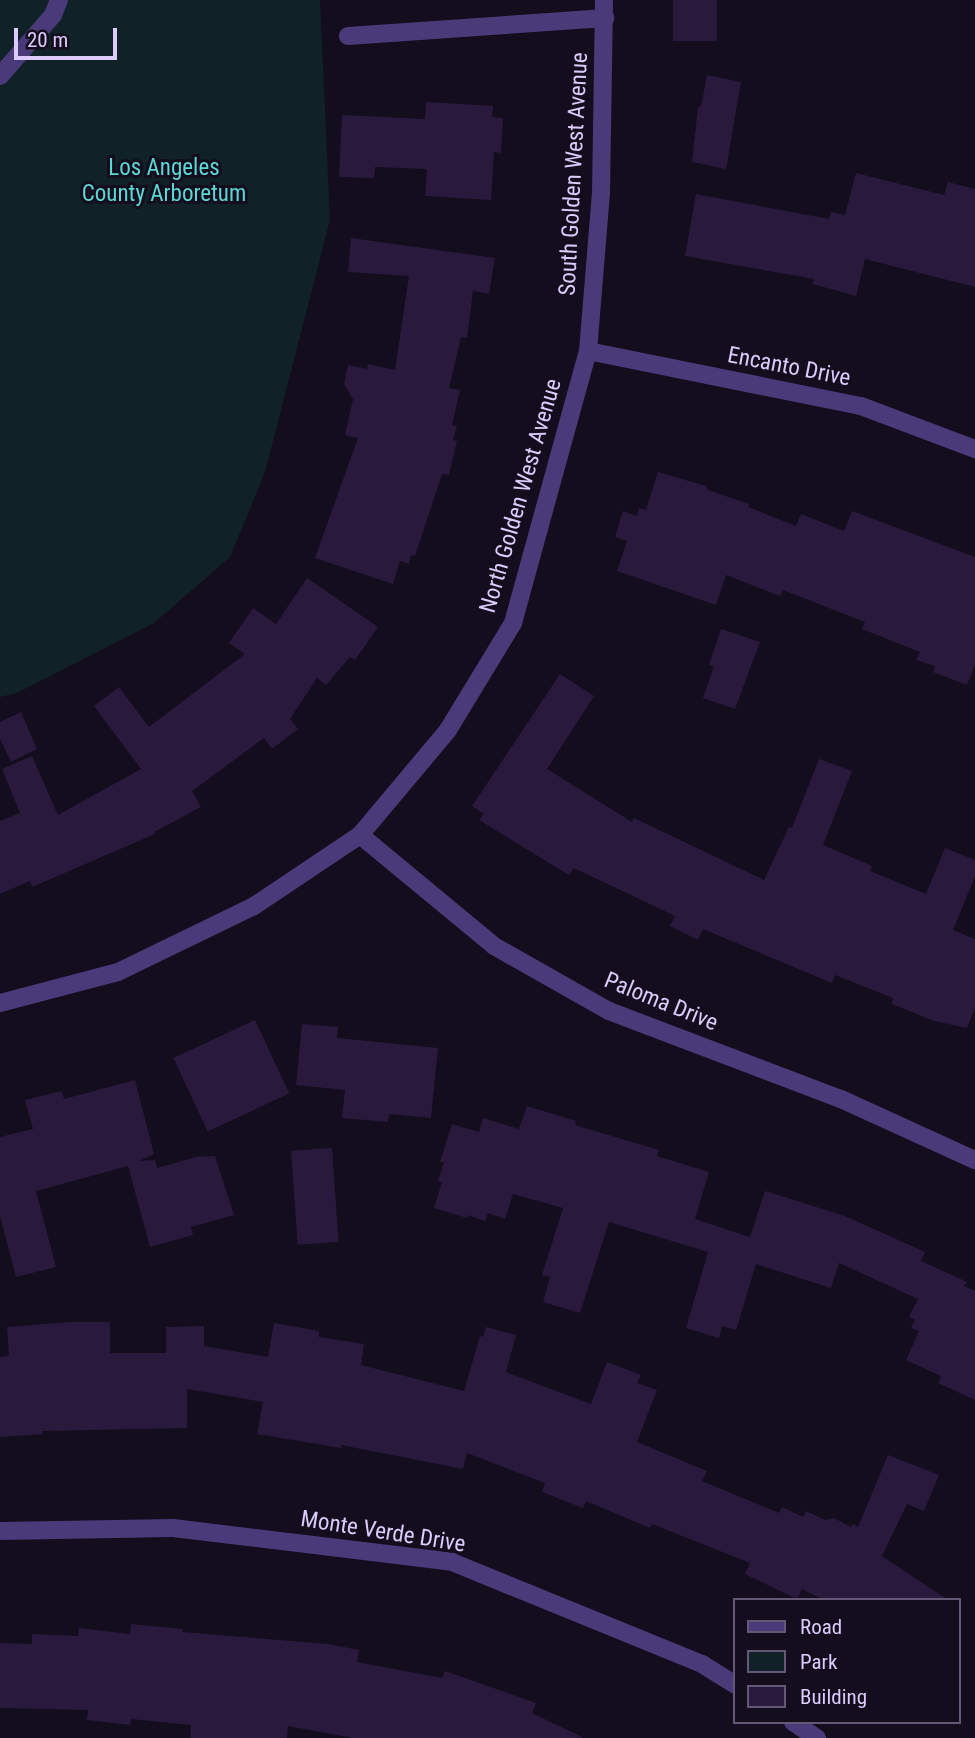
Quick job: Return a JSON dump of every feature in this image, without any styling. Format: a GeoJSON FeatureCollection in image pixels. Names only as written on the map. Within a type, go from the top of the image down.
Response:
{"type":"FeatureCollection","features":[{"type":"Feature","properties":{"kind":"street"},"geometry":{"type":"LineString","coordinates":[[0,76],[53,15],[59,0]]}},
{"type":"Feature","properties":{"kind":"street"},"geometry":{"type":"LineString","coordinates":[[348,36],[605,9]]}},
{"type":"Feature","properties":{"kind":"street","name":"South Golden West Avenue"},"geometry":{"type":"LineString","coordinates":[[588,351],[601,193],[605,9]]}},
{"type":"Feature","properties":{"kind":"street","name":"Encanto Drive"},"geometry":{"type":"LineString","coordinates":[[588,351],[861,406],[975,449]]}},
{"type":"Feature","properties":{"kind":"street","name":"North Golden West Avenue"},"geometry":{"type":"LineString","coordinates":[[0,1003],[118,972],[254,906],[360,835],[448,730],[513,623],[588,351]]}},
{"type":"Feature","properties":{"kind":"street","name":"Paloma Drive"},"geometry":{"type":"LineString","coordinates":[[360,835],[494,946],[609,1011],[841,1099],[975,1160]]}},
{"type":"Feature","properties":{"kind":"street","name":"Monte Verde Drive"},"geometry":{"type":"LineString","coordinates":[[0,1531],[173,1528],[452,1562],[702,1664],[734,1684]]}},
{"type":"Feature","properties":{"kind":"street"},"geometry":{"type":"LineString","coordinates":[[796,1724],[817,1738]]}},
{"type":"Feature","properties":{"kind":"green space","name":"Los Angeles County Arboretum"},"geometry":{"type":"Polygon","coordinates":[[[0,0],[320,0],[330,220],[265,472],[230,557],[154,623],[17,693],[0,697],[0,0]]]}},
{"type":"Feature","properties":{"kind":"building"},"geometry":{"type":"Polygon","coordinates":[[[673,0],[717,0],[717,41],[673,41],[673,0]]]}},
{"type":"Feature","properties":{"kind":"building"},"geometry":{"type":"Polygon","coordinates":[[[707,75],[741,82],[726,169],[692,162],[698,107],[701,107],[707,75]]]}},
{"type":"Feature","properties":{"kind":"building"},"geometry":{"type":"Polygon","coordinates":[[[426,102],[493,106],[492,117],[503,118],[501,153],[494,152],[491,200],[425,196],[427,169],[375,167],[374,178],[339,177],[342,115],[425,119],[426,102]]]}},
{"type":"Feature","properties":{"kind":"building"},"geometry":{"type":"Polygon","coordinates":[[[856,173],[944,195],[948,182],[975,189],[975,287],[865,259],[856,296],[813,284],[814,279],[685,256],[696,194],[829,219],[831,212],[845,215],[856,173]]]}},
{"type":"Feature","properties":{"kind":"building"},"geometry":{"type":"Polygon","coordinates":[[[351,238],[495,258],[489,294],[473,291],[467,338],[461,337],[449,388],[460,390],[452,425],[457,426],[453,440],[457,441],[449,475],[442,474],[415,556],[411,555],[409,564],[400,561],[393,584],[315,558],[358,438],[345,435],[353,399],[344,384],[348,365],[367,369],[368,364],[395,370],[409,276],[348,272],[351,238]]]}},
{"type":"Feature","properties":{"kind":"building"},"geometry":{"type":"Polygon","coordinates":[[[658,472],[706,486],[708,490],[749,504],[748,507],[796,526],[801,514],[844,531],[852,511],[975,557],[975,664],[967,685],[933,672],[935,666],[916,660],[920,652],[862,629],[865,622],[783,590],[780,596],[726,575],[716,605],[617,571],[627,541],[615,537],[623,511],[637,516],[639,508],[646,510],[658,472]]]}},
{"type":"Feature","properties":{"kind":"building"},"geometry":{"type":"Polygon","coordinates":[[[307,578],[378,627],[355,660],[350,657],[326,685],[317,678],[290,719],[298,729],[272,749],[264,738],[192,791],[201,807],[154,832],[155,834],[32,887],[30,881],[0,894],[0,821],[20,813],[2,769],[32,756],[58,815],[141,769],[94,706],[119,687],[149,727],[245,654],[229,643],[253,608],[276,624],[307,578]]]}},
{"type":"Feature","properties":{"kind":"building"},"geometry":{"type":"Polygon","coordinates":[[[721,629],[760,642],[735,709],[703,698],[714,666],[709,665],[721,629]]]}},
{"type":"Feature","properties":{"kind":"building"},"geometry":{"type":"Polygon","coordinates":[[[560,674],[594,696],[547,769],[632,822],[634,818],[764,880],[789,827],[792,828],[819,759],[852,771],[823,845],[872,866],[870,871],[926,894],[945,848],[975,860],[975,876],[953,930],[975,939],[975,1008],[967,1028],[934,1021],[892,1004],[893,998],[835,975],[832,983],[703,929],[698,940],[670,926],[675,916],[574,868],[569,875],[479,820],[484,814],[472,806],[560,674]]]}},
{"type":"Feature","properties":{"kind":"building"},"geometry":{"type":"Polygon","coordinates":[[[21,712],[37,749],[11,762],[0,739],[0,722],[21,712]]]}},
{"type":"Feature","properties":{"kind":"building"},"geometry":{"type":"Polygon","coordinates":[[[255,1020],[289,1093],[208,1131],[173,1058],[255,1020]]]}},
{"type":"Feature","properties":{"kind":"building"},"geometry":{"type":"Polygon","coordinates":[[[302,1024],[338,1027],[337,1038],[438,1048],[431,1118],[389,1114],[388,1122],[342,1118],[345,1090],[296,1085],[302,1024]]]}},
{"type":"Feature","properties":{"kind":"building"},"geometry":{"type":"Polygon","coordinates":[[[135,1080],[154,1154],[139,1161],[155,1160],[157,1168],[196,1157],[215,1156],[234,1215],[191,1227],[193,1235],[150,1247],[128,1166],[36,1191],[56,1267],[16,1277],[0,1216],[0,1137],[33,1129],[25,1100],[62,1091],[64,1099],[135,1080]]]}},
{"type":"Feature","properties":{"kind":"building"},"geometry":{"type":"Polygon","coordinates":[[[527,1106],[576,1121],[575,1125],[659,1150],[657,1156],[709,1172],[695,1219],[750,1237],[765,1191],[845,1216],[925,1252],[921,1261],[967,1282],[964,1286],[975,1291],[975,1400],[938,1383],[941,1376],[906,1360],[919,1331],[911,1328],[915,1320],[909,1317],[918,1299],[839,1263],[831,1288],[756,1264],[736,1330],[722,1326],[719,1338],[686,1328],[708,1252],[609,1222],[580,1313],[543,1302],[550,1277],[542,1275],[563,1208],[513,1194],[505,1219],[488,1213],[485,1221],[434,1208],[442,1182],[438,1181],[444,1162],[440,1162],[452,1124],[479,1132],[483,1118],[519,1129],[527,1106]]]}},
{"type":"Feature","properties":{"kind":"building"},"geometry":{"type":"Polygon","coordinates":[[[332,1148],[339,1242],[298,1245],[291,1151],[332,1148]]]}},
{"type":"Feature","properties":{"kind":"building"},"geometry":{"type":"Polygon","coordinates":[[[110,1322],[110,1353],[166,1353],[166,1327],[204,1326],[204,1346],[268,1357],[274,1323],[319,1331],[319,1337],[364,1344],[361,1365],[464,1391],[480,1336],[483,1337],[486,1327],[516,1335],[506,1372],[591,1404],[607,1362],[641,1375],[637,1383],[657,1390],[637,1442],[707,1471],[702,1481],[779,1513],[782,1507],[803,1517],[806,1511],[825,1520],[834,1518],[851,1527],[853,1524],[858,1527],[888,1455],[939,1475],[924,1511],[907,1504],[882,1556],[945,1598],[820,1598],[802,1589],[795,1598],[745,1574],[750,1563],[652,1524],[650,1528],[586,1501],[583,1508],[542,1492],[545,1483],[467,1453],[463,1469],[341,1445],[341,1448],[257,1434],[263,1402],[187,1389],[187,1428],[42,1431],[43,1434],[0,1437],[0,1357],[9,1356],[7,1327],[110,1322]]]}},
{"type":"Feature","properties":{"kind":"building"},"geometry":{"type":"Polygon","coordinates":[[[131,1624],[183,1629],[182,1632],[328,1644],[359,1650],[357,1662],[442,1678],[445,1671],[536,1703],[532,1713],[584,1738],[353,1738],[288,1726],[287,1738],[190,1738],[191,1725],[131,1719],[130,1725],[87,1720],[88,1710],[0,1708],[0,1643],[32,1644],[32,1634],[78,1636],[79,1628],[130,1634],[131,1624]]]}}]}
